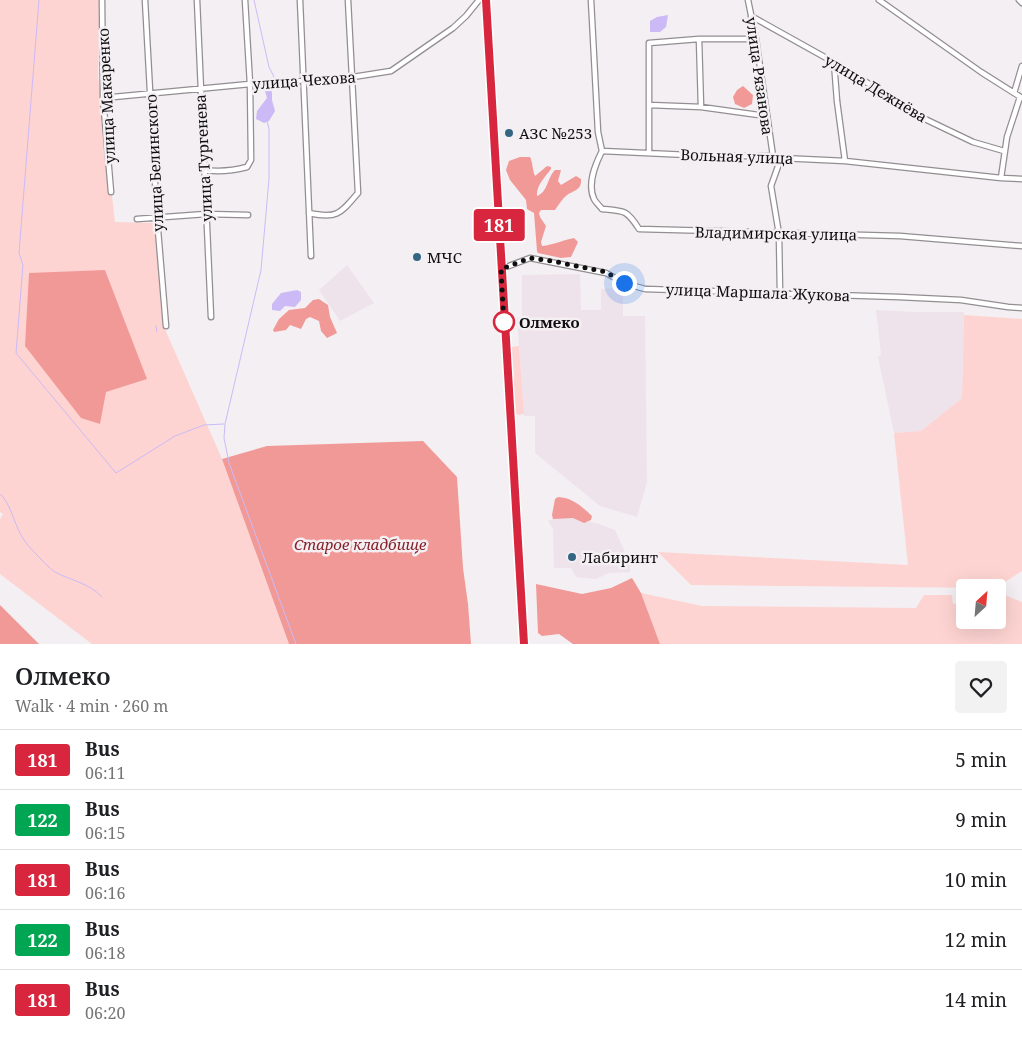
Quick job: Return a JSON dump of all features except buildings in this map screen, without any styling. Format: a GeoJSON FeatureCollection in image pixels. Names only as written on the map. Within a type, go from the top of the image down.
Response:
{"type":"FeatureCollection","features":[{"type":"Feature","properties":{"kind":"main road"},"geometry":{"type":"LineString","coordinates":[[486,0],[524,644]]}},
{"type":"Feature","properties":{"kind":"street","name":"улица Макаренко"},"geometry":{"type":"LineString","coordinates":[[102,0],[103,98],[111,192]]}},
{"type":"Feature","properties":{"kind":"street","name":"улица Белинского"},"geometry":{"type":"LineString","coordinates":[[144,0],[157,218],[166,326]]}},
{"type":"Feature","properties":{"kind":"street","name":"улица Тургенева"},"geometry":{"type":"LineString","coordinates":[[197,0],[211,317]]}},
{"type":"Feature","properties":{"kind":"street"},"geometry":{"type":"LineString","coordinates":[[204,170],[235,170],[247,167],[251,160],[250,84],[245,0]]}},
{"type":"Feature","properties":{"kind":"street"},"geometry":{"type":"LineString","coordinates":[[300,0],[311,256]]}},
{"type":"Feature","properties":{"kind":"street"},"geometry":{"type":"LineString","coordinates":[[309,212],[326,217],[343,211],[358,193],[348,0]]}},
{"type":"Feature","properties":{"kind":"street","name":"улица Чехова"},"geometry":{"type":"LineString","coordinates":[[103,98],[250,84],[353,77],[391,71],[453,28],[479,0]]}},
{"type":"Feature","properties":{"kind":"street"},"geometry":{"type":"LineString","coordinates":[[591,0],[598,132],[602,151]]}},
{"type":"Feature","properties":{"kind":"street","name":"улица Рязанова"},"geometry":{"type":"LineString","coordinates":[[748,0],[756,39],[772,156],[781,158]]}},
{"type":"Feature","properties":{"kind":"street"},"geometry":{"type":"LineString","coordinates":[[879,0],[1021,98],[1004,151],[1001,178]]}},
{"type":"Feature","properties":{"kind":"street","name":"улица Дежнёва"},"geometry":{"type":"LineString","coordinates":[[751,16],[834,62],[927,120],[973,142],[1004,151]]}},
{"type":"Feature","properties":{"kind":"street"},"geometry":{"type":"LineString","coordinates":[[649,152],[649,43],[699,39],[756,39]]}},
{"type":"Feature","properties":{"kind":"street"},"geometry":{"type":"LineString","coordinates":[[699,39],[701,107]]}},
{"type":"Feature","properties":{"kind":"street"},"geometry":{"type":"LineString","coordinates":[[834,62],[837,101],[846,161]]}},
{"type":"Feature","properties":{"kind":"street"},"geometry":{"type":"LineString","coordinates":[[1014,93],[1022,66]]}},
{"type":"Feature","properties":{"kind":"street"},"geometry":{"type":"LineString","coordinates":[[649,105],[701,107],[766,116]]}},
{"type":"Feature","properties":{"kind":"street","name":"Вольная улица"},"geometry":{"type":"LineString","coordinates":[[602,151],[710,156],[772,156]]}},
{"type":"Feature","properties":{"kind":"street","name":"Владимирская улица"},"geometry":{"type":"LineString","coordinates":[[602,151],[594,168],[592,185],[594,199],[602,209],[620,210],[630,214],[639,229],[900,236],[1022,246]]}},
{"type":"Feature","properties":{"kind":"street"},"geometry":{"type":"LineString","coordinates":[[780,293],[779,234],[771,186],[781,158]]}},
{"type":"Feature","properties":{"kind":"street","name":"Вольная улица"},"geometry":{"type":"LineString","coordinates":[[781,158],[846,161],[1022,179]]}},
{"type":"Feature","properties":{"kind":"street"},"geometry":{"type":"LineString","coordinates":[[137,218],[206,214],[248,215]]}},
{"type":"Feature","properties":{"kind":"street","name":"улица Маршала Жукова"},"geometry":{"type":"LineString","coordinates":[[501,269],[530,258],[606,272],[624,283],[645,289],[962,300],[1022,308]]}},
{"type":"Feature","properties":{"kind":"shaded area"},"geometry":{"type":"Polygon","coordinates":[[[0,0],[100,0],[98,76],[115,222],[155,223],[164,327],[222,459],[289,644],[92,644],[0,574],[0,519],[3,514],[0,512],[0,0]],[[105,270],[106,391],[146,379],[105,270]]]}},
{"type":"Feature","properties":{"kind":"shaded area"},"geometry":{"type":"Polygon","coordinates":[[[668,15],[666,27],[660,32],[650,32],[650,21],[657,17],[668,15]]]}},
{"type":"Feature","properties":{"kind":"shaded area"},"geometry":{"type":"Polygon","coordinates":[[[269,90],[272,92],[275,111],[269,121],[264,123],[256,119],[257,111],[267,98],[265,91],[269,90]]]}},
{"type":"Feature","properties":{"kind":"shaded area"},"geometry":{"type":"Polygon","coordinates":[[[347,265],[374,303],[340,321],[319,290],[347,265]]]}},
{"type":"Feature","properties":{"kind":"shaded area"},"geometry":{"type":"Polygon","coordinates":[[[580,274],[581,310],[601,310],[601,289],[623,288],[623,316],[645,316],[647,482],[637,517],[600,506],[535,453],[535,416],[524,416],[517,318],[522,317],[522,275],[580,274]]]}},
{"type":"Feature","properties":{"kind":"shaded area"},"geometry":{"type":"Polygon","coordinates":[[[297,290],[301,292],[301,300],[295,307],[285,306],[280,311],[272,310],[272,304],[281,293],[297,290]]]}},
{"type":"Feature","properties":{"kind":"shaded area"},"geometry":{"type":"Polygon","coordinates":[[[876,310],[964,312],[962,398],[921,431],[894,433],[878,357],[881,354],[876,310]]]}},
{"type":"Feature","properties":{"kind":"shaded area"},"geometry":{"type":"Polygon","coordinates":[[[964,315],[1022,319],[1022,571],[1006,581],[1006,579],[956,579],[956,588],[691,585],[658,552],[908,565],[894,433],[921,431],[962,398],[964,315]]]}},
{"type":"Feature","properties":{"kind":"shaded area"},"geometry":{"type":"Polygon","coordinates":[[[519,346],[524,414],[518,415],[515,412],[511,351],[512,347],[519,346]]]}},
{"type":"Feature","properties":{"kind":"shaded area"},"geometry":{"type":"Polygon","coordinates":[[[563,515],[615,530],[630,563],[630,572],[609,573],[596,579],[576,577],[571,568],[554,568],[553,529],[548,521],[563,515]]]}},
{"type":"Feature","properties":{"kind":"shaded area"},"geometry":{"type":"Polygon","coordinates":[[[641,593],[702,606],[916,608],[924,595],[952,595],[953,604],[956,604],[956,629],[1006,629],[1006,596],[1022,602],[1022,644],[660,644],[641,593]]]}},
{"type":"Feature","properties":{"kind":"green space"},"geometry":{"type":"Polygon","coordinates":[[[743,86],[753,95],[752,104],[744,108],[735,104],[733,97],[737,90],[743,86]]]}},
{"type":"Feature","properties":{"kind":"green space"},"geometry":{"type":"Polygon","coordinates":[[[520,157],[530,157],[535,176],[547,166],[551,167],[539,185],[537,196],[541,194],[555,170],[561,170],[558,181],[561,185],[576,176],[581,179],[579,188],[565,197],[555,210],[541,210],[539,213],[546,226],[541,242],[542,246],[574,238],[578,242],[571,257],[561,258],[538,253],[534,213],[527,209],[526,200],[510,180],[506,170],[509,161],[520,157]]]}},
{"type":"Feature","properties":{"kind":"green space"},"geometry":{"type":"Polygon","coordinates":[[[105,270],[147,379],[106,392],[100,424],[81,418],[25,346],[29,273],[105,270]]]}},
{"type":"Feature","properties":{"kind":"green space"},"geometry":{"type":"Polygon","coordinates":[[[319,299],[328,305],[330,317],[337,333],[327,338],[321,331],[319,321],[310,317],[306,319],[301,329],[290,325],[286,330],[274,332],[273,330],[279,319],[289,310],[305,308],[313,300],[319,299]]]}},
{"type":"Feature","properties":{"kind":"green space","name":"Старое кладбище"},"geometry":{"type":"Polygon","coordinates":[[[423,441],[457,477],[463,568],[471,644],[289,644],[222,459],[267,446],[423,441]]]}},
{"type":"Feature","properties":{"kind":"green space"},"geometry":{"type":"Polygon","coordinates":[[[558,497],[576,503],[592,516],[591,520],[584,523],[573,518],[553,519],[555,499],[558,497]]]}},
{"type":"Feature","properties":{"kind":"green space"},"geometry":{"type":"Polygon","coordinates":[[[632,578],[641,593],[660,644],[573,644],[559,634],[542,636],[538,633],[536,584],[582,594],[611,588],[632,578]]]}},
{"type":"Feature","properties":{"kind":"green space"},"geometry":{"type":"Polygon","coordinates":[[[0,605],[39,644],[0,644],[0,605]]]}},
{"type":"Feature","properties":{"kind":"waterway"},"geometry":{"type":"LineString","coordinates":[[39,0],[19,253],[23,265],[16,353],[116,473],[175,436],[204,425],[224,424]]}},
{"type":"Feature","properties":{"kind":"waterway"},"geometry":{"type":"LineString","coordinates":[[254,0],[274,81]]}},
{"type":"Feature","properties":{"kind":"waterway"},"geometry":{"type":"LineString","coordinates":[[270,93],[273,85]]}},
{"type":"Feature","properties":{"kind":"waterway"},"geometry":{"type":"LineString","coordinates":[[267,121],[269,129],[269,179],[261,270],[225,424],[224,438],[229,463],[296,644]]}},
{"type":"Feature","properties":{"kind":"waterway"},"geometry":{"type":"LineString","coordinates":[[156,326],[157,332]]}},
{"type":"Feature","properties":{"kind":"waterway"},"geometry":{"type":"LineString","coordinates":[[0,494],[12,513],[24,541],[31,549],[55,572],[92,588],[102,597]]}},
{"type":"Feature","properties":{"kind":"bus line","name":"181"},"geometry":{"type":"LineString","coordinates":[[486,0],[524,644]]}},
{"type":"Feature","properties":{"kind":"place","name":"АЗС №253"},"geometry":{"type":"Point","coordinates":[509,133]}},
{"type":"Feature","properties":{"kind":"place","name":"МЧС"},"geometry":{"type":"Point","coordinates":[417,257]}},
{"type":"Feature","properties":{"kind":"place","name":"Олмеко"},"geometry":{"type":"Point","coordinates":[504,322]}},
{"type":"Feature","properties":{"kind":"place","name":"Лабиринт"},"geometry":{"type":"Point","coordinates":[572,557]}},
{"type":"Feature","properties":{"kind":"route"},"geometry":{"type":"LineString","coordinates":[[504,322],[504,324],[501,269],[530,258],[606,272],[624,283]]}}]}
